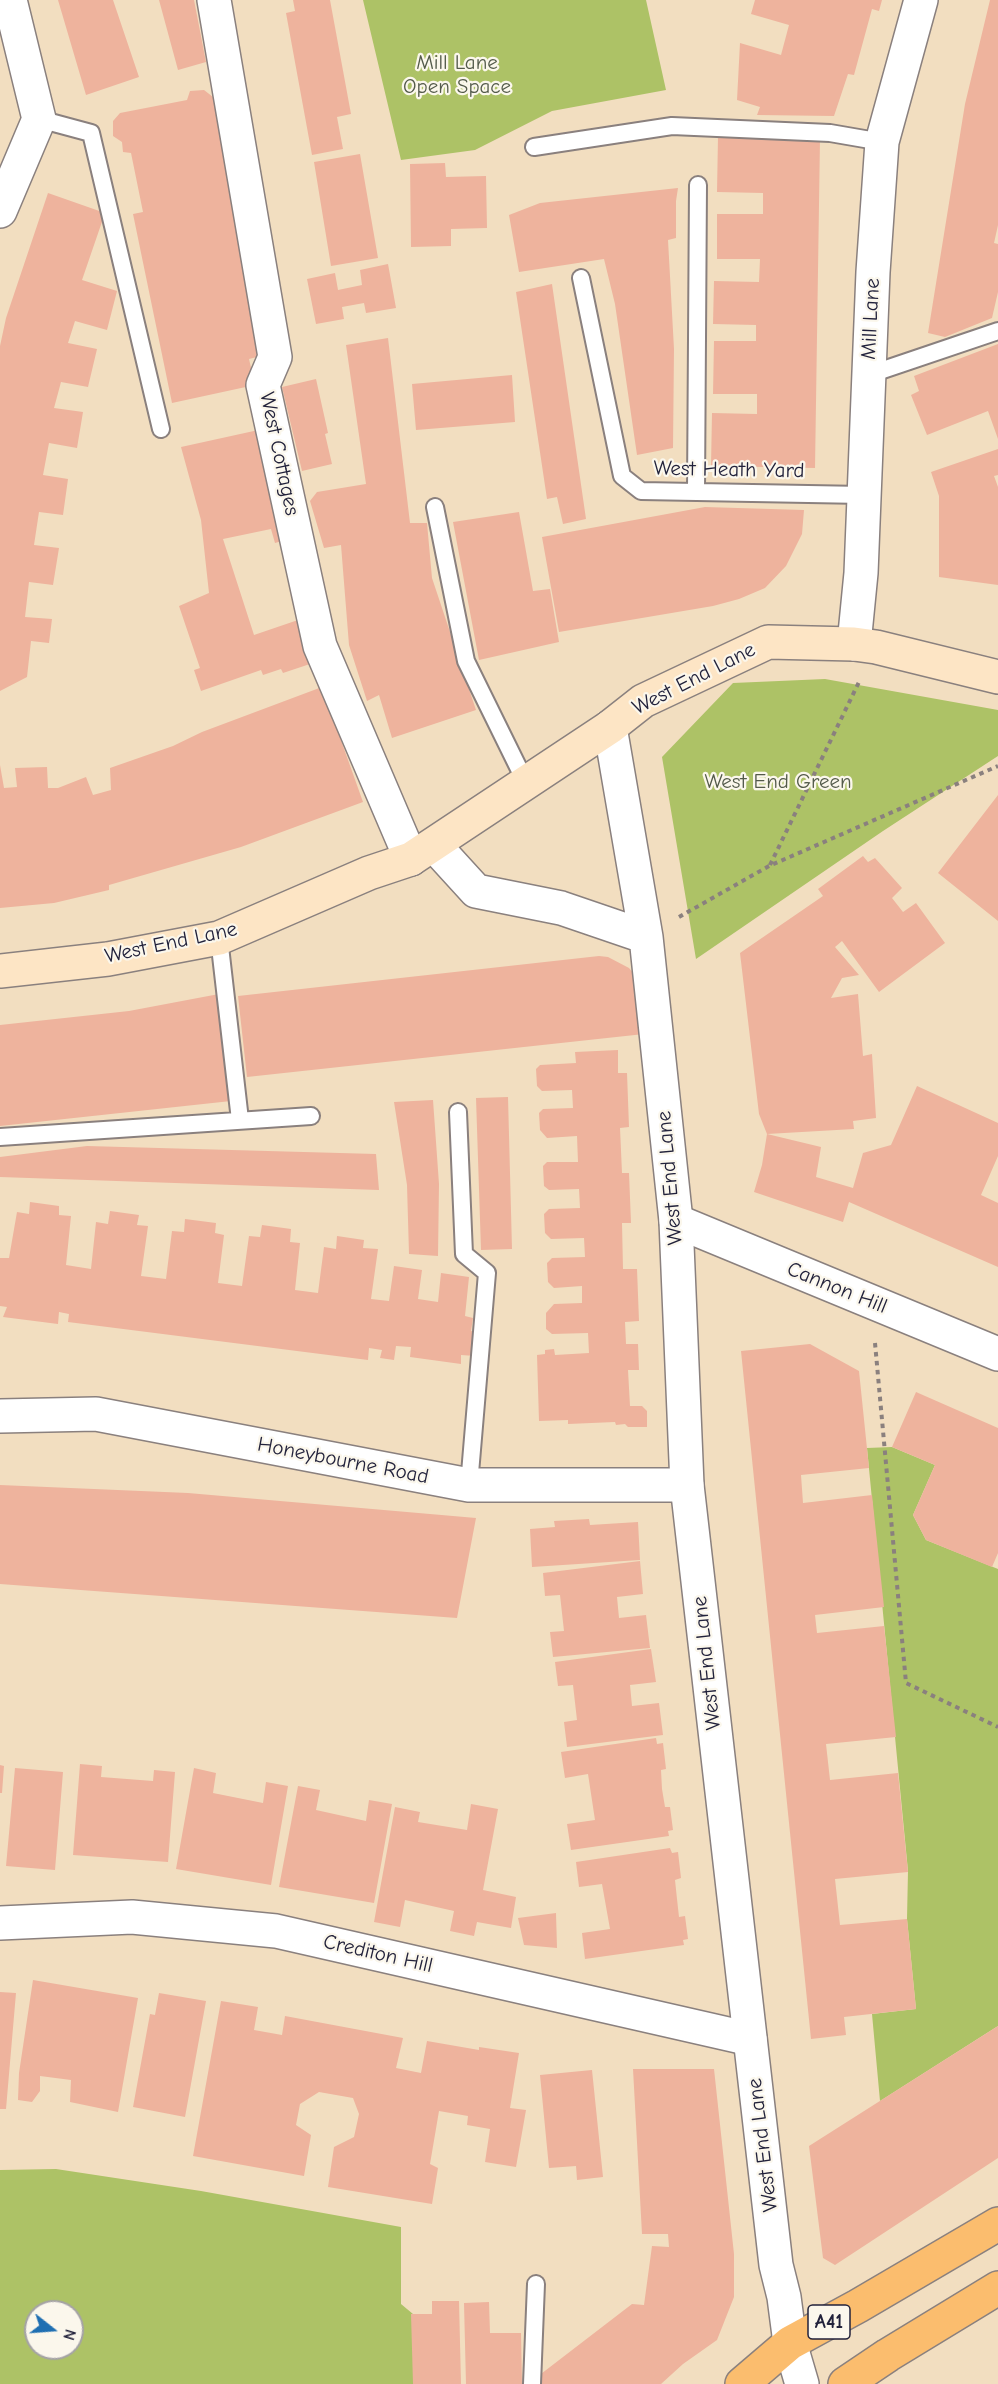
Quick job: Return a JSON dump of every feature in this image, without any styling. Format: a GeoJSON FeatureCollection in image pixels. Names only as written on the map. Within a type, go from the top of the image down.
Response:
{"type":"FeatureCollection","features":[{"type":"Feature","properties":{"kind":"highway","name":"A41"},"geometry":{"type":"LineString","coordinates":[[742,2384],[790,2343],[998,2224]]}},
{"type":"Feature","properties":{"kind":"highway"},"geometry":{"type":"LineString","coordinates":[[844,2384],[998,2288]]}},
{"type":"Feature","properties":{"kind":"main road","name":"West End Lane"},"geometry":{"type":"LineString","coordinates":[[0,971],[108,959],[219,938],[423,852],[610,727],[643,701],[768,642],[865,645],[998,677]]}},
{"type":"Feature","properties":{"kind":"street"},"geometry":{"type":"LineString","coordinates":[[0,211],[39,119],[10,0]]}},
{"type":"Feature","properties":{"kind":"street","name":"West Cottages"},"geometry":{"type":"LineString","coordinates":[[214,0],[275,357],[263,385],[320,646],[423,852]]}},
{"type":"Feature","properties":{"kind":"street","name":"Mill Lane"},"geometry":{"type":"LineString","coordinates":[[865,645],[861,573],[868,375],[882,142],[921,0]]}},
{"type":"Feature","properties":{"kind":"street","name":"West End Lane"},"geometry":{"type":"LineString","coordinates":[[610,727],[646,937],[676,1221],[687,1485],[776,2265],[784,2297],[790,2343],[802,2384]]}},
{"type":"Feature","properties":{"kind":"street"},"geometry":{"type":"LineString","coordinates":[[423,852],[476,891],[561,908],[646,937]]}},
{"type":"Feature","properties":{"kind":"street","name":"Cannon Hill"},"geometry":{"type":"LineString","coordinates":[[676,1221],[998,1354]]}},
{"type":"Feature","properties":{"kind":"street","name":"Honeybourne Road"},"geometry":{"type":"LineString","coordinates":[[0,1416],[96,1414],[469,1485],[687,1485]]}},
{"type":"Feature","properties":{"kind":"street","name":"Crediton Hill"},"geometry":{"type":"LineString","coordinates":[[0,1923],[132,1917],[276,1931],[750,2039]]}},
{"type":"Feature","properties":{"kind":"lane"},"geometry":{"type":"LineString","coordinates":[[39,119],[91,133],[161,429]]}},
{"type":"Feature","properties":{"kind":"lane"},"geometry":{"type":"LineString","coordinates":[[534,147],[672,126],[830,133],[882,142]]}},
{"type":"Feature","properties":{"kind":"lane"},"geometry":{"type":"LineString","coordinates":[[696,491],[699,185]]}},
{"type":"Feature","properties":{"kind":"lane","name":"West Heath Yard"},"geometry":{"type":"LineString","coordinates":[[581,278],[622,476],[641,491],[864,495]]}},
{"type":"Feature","properties":{"kind":"lane"},"geometry":{"type":"LineString","coordinates":[[868,375],[998,331]]}},
{"type":"Feature","properties":{"kind":"lane"},"geometry":{"type":"LineString","coordinates":[[435,507],[466,661],[526,783]]}},
{"type":"Feature","properties":{"kind":"lane"},"geometry":{"type":"LineString","coordinates":[[219,938],[240,1120]]}},
{"type":"Feature","properties":{"kind":"lane"},"geometry":{"type":"LineString","coordinates":[[458,1112],[464,1254],[487,1273],[469,1485]]}},
{"type":"Feature","properties":{"kind":"lane"},"geometry":{"type":"LineString","coordinates":[[0,1137],[311,1116]]}},
{"type":"Feature","properties":{"kind":"lane"},"geometry":{"type":"LineString","coordinates":[[532,2384],[536,2284]]}},
{"type":"Feature","properties":{"kind":"path"},"geometry":{"type":"LineString","coordinates":[[770,866],[865,645]]}},
{"type":"Feature","properties":{"kind":"path"},"geometry":{"type":"LineString","coordinates":[[646,937],[770,866],[998,766]]}},
{"type":"Feature","properties":{"kind":"path"},"geometry":{"type":"LineString","coordinates":[[872,1302],[906,1683],[998,1727]]}},
{"type":"Feature","properties":{"kind":"green space","name":"Mill Lane Open Space"},"geometry":{"type":"Polygon","coordinates":[[[363,0],[646,0],[666,90],[552,111],[475,150],[401,160],[363,0]]]}},
{"type":"Feature","properties":{"kind":"green space","name":"West End Green"},"geometry":{"type":"Polygon","coordinates":[[[825,679],[998,710],[998,756],[883,831],[696,959],[662,757],[733,683],[825,679]]]}},
{"type":"Feature","properties":{"kind":"green space"},"geometry":{"type":"Polygon","coordinates":[[[892,1447],[935,1465],[913,1515],[926,1540],[998,1569],[998,2026],[880,2101],[872,2014],[916,2009],[907,1919],[908,1871],[867,1448],[892,1447]]]}},
{"type":"Feature","properties":{"kind":"green space"},"geometry":{"type":"Polygon","coordinates":[[[56,2169],[201,2191],[401,2227],[401,2304],[413,2314],[413,2384],[0,2384],[0,2170],[56,2169]]]}},
{"type":"Feature","properties":{"kind":"building"},"geometry":{"type":"Polygon","coordinates":[[[58,0],[113,0],[139,77],[86,95],[58,0]]]}},
{"type":"Feature","properties":{"kind":"building"},"geometry":{"type":"Polygon","coordinates":[[[159,0],[194,0],[206,62],[178,70],[159,0]]]}},
{"type":"Feature","properties":{"kind":"building"},"geometry":{"type":"Polygon","coordinates":[[[293,0],[330,0],[351,114],[337,117],[343,149],[312,155],[286,13],[295,11],[293,0]]]}},
{"type":"Feature","properties":{"kind":"building"},"geometry":{"type":"Polygon","coordinates":[[[755,0],[882,0],[879,11],[872,9],[854,75],[848,74],[834,116],[757,115],[760,107],[737,100],[740,43],[781,55],[789,25],[751,14],[755,0]]]}},
{"type":"Feature","properties":{"kind":"building"},"geometry":{"type":"Polygon","coordinates":[[[990,0],[998,0],[998,225],[994,243],[998,244],[998,292],[992,318],[945,337],[928,333],[965,104],[990,0]]]}},
{"type":"Feature","properties":{"kind":"building"},"geometry":{"type":"Polygon","coordinates":[[[204,90],[213,97],[235,211],[269,354],[249,359],[255,385],[172,403],[133,214],[143,212],[131,153],[123,152],[122,142],[113,136],[113,121],[120,113],[187,100],[190,91],[204,90]]]}},
{"type":"Feature","properties":{"kind":"building"},"geometry":{"type":"Polygon","coordinates":[[[718,137],[820,139],[815,468],[711,466],[712,413],[757,414],[757,394],[713,394],[714,341],[756,341],[756,325],[713,324],[714,281],[759,282],[760,259],[717,259],[717,214],[763,214],[763,193],[717,192],[718,137]]]}},
{"type":"Feature","properties":{"kind":"building"},"geometry":{"type":"Polygon","coordinates":[[[360,154],[378,258],[331,266],[314,162],[360,154]]]}},
{"type":"Feature","properties":{"kind":"building"},"geometry":{"type":"Polygon","coordinates":[[[445,163],[446,177],[486,176],[487,228],[451,229],[451,246],[411,247],[410,164],[445,163]]]}},
{"type":"Feature","properties":{"kind":"building"},"geometry":{"type":"Polygon","coordinates":[[[678,188],[676,238],[668,240],[674,349],[673,448],[637,455],[615,304],[604,259],[519,272],[509,215],[540,203],[678,188]]]}},
{"type":"Feature","properties":{"kind":"building"},"geometry":{"type":"Polygon","coordinates":[[[48,193],[105,213],[82,280],[117,291],[107,330],[75,321],[68,343],[97,349],[88,387],[61,382],[54,408],[83,412],[77,448],[49,443],[43,475],[68,479],[63,515],[39,512],[34,545],[59,548],[53,585],[29,582],[25,617],[52,619],[49,643],[31,641],[27,677],[0,691],[0,346],[6,318],[48,193]]]}},
{"type":"Feature","properties":{"kind":"building"},"geometry":{"type":"Polygon","coordinates":[[[388,264],[396,308],[366,313],[364,303],[342,307],[344,319],[316,324],[307,279],[335,273],[338,290],[362,285],[360,270],[388,264]]]}},
{"type":"Feature","properties":{"kind":"building"},"geometry":{"type":"Polygon","coordinates":[[[552,284],[586,519],[563,524],[557,497],[547,499],[516,292],[552,284]]]}},
{"type":"Feature","properties":{"kind":"building"},"geometry":{"type":"Polygon","coordinates":[[[388,338],[410,523],[427,523],[432,578],[476,710],[392,738],[379,695],[367,701],[349,645],[341,545],[324,548],[310,501],[317,492],[366,484],[346,345],[388,338]]]}},
{"type":"Feature","properties":{"kind":"building"},"geometry":{"type":"Polygon","coordinates":[[[998,344],[998,439],[988,411],[927,435],[911,395],[919,391],[914,376],[998,344]]]}},
{"type":"Feature","properties":{"kind":"building"},"geometry":{"type":"Polygon","coordinates":[[[512,375],[515,422],[416,430],[412,384],[512,375]]]}},
{"type":"Feature","properties":{"kind":"building"},"geometry":{"type":"Polygon","coordinates":[[[316,379],[328,433],[325,434],[332,464],[302,471],[282,387],[316,379]]]}},
{"type":"Feature","properties":{"kind":"building"},"geometry":{"type":"Polygon","coordinates":[[[263,429],[289,539],[275,543],[271,529],[223,539],[254,635],[298,620],[313,663],[283,673],[281,669],[263,675],[261,670],[201,691],[194,670],[200,668],[179,606],[209,593],[201,520],[181,447],[263,429]]]}},
{"type":"Feature","properties":{"kind":"building"},"geometry":{"type":"Polygon","coordinates":[[[998,449],[998,475],[994,476],[998,487],[998,585],[939,577],[939,496],[931,472],[998,449]]]}},
{"type":"Feature","properties":{"kind":"building"},"geometry":{"type":"Polygon","coordinates":[[[705,507],[804,510],[802,534],[786,566],[765,588],[739,599],[713,606],[559,632],[542,537],[705,507]]]}},
{"type":"Feature","properties":{"kind":"building"},"geometry":{"type":"Polygon","coordinates":[[[519,512],[533,591],[550,589],[559,642],[479,660],[453,522],[519,512]]]}},
{"type":"Feature","properties":{"kind":"building"},"geometry":{"type":"Polygon","coordinates":[[[322,687],[363,802],[241,847],[109,885],[109,890],[54,903],[0,908],[0,765],[4,788],[17,787],[15,768],[47,767],[48,788],[58,788],[86,777],[93,795],[111,790],[110,768],[173,746],[202,732],[322,687]]]}},
{"type":"Feature","properties":{"kind":"building"},"geometry":{"type":"Polygon","coordinates":[[[998,795],[998,921],[938,873],[998,795]]]}},
{"type":"Feature","properties":{"kind":"building"},"geometry":{"type":"Polygon","coordinates":[[[863,856],[868,862],[875,858],[902,888],[892,898],[903,912],[916,903],[945,943],[879,992],[842,941],[835,947],[859,975],[842,978],[831,998],[858,994],[863,1056],[872,1054],[876,1118],[853,1121],[854,1129],[767,1134],[759,1114],[740,953],[823,896],[818,889],[863,856]]]}},
{"type":"Feature","properties":{"kind":"building"},"geometry":{"type":"Polygon","coordinates":[[[599,956],[608,957],[629,968],[643,985],[644,1034],[247,1077],[238,996],[599,956]]]}},
{"type":"Feature","properties":{"kind":"building"},"geometry":{"type":"Polygon","coordinates":[[[219,994],[231,1101],[0,1126],[0,1025],[129,1011],[219,994]]]}},
{"type":"Feature","properties":{"kind":"building"},"geometry":{"type":"Polygon","coordinates":[[[618,1050],[618,1073],[627,1073],[629,1127],[620,1128],[622,1173],[629,1173],[631,1223],[622,1223],[623,1269],[637,1269],[639,1321],[625,1322],[626,1344],[638,1344],[639,1370],[628,1370],[630,1406],[642,1406],[647,1411],[647,1427],[628,1427],[625,1424],[616,1425],[615,1422],[568,1424],[568,1420],[539,1421],[537,1355],[545,1354],[545,1350],[554,1349],[555,1355],[589,1353],[588,1333],[552,1334],[546,1329],[546,1313],[554,1304],[582,1303],[582,1286],[554,1288],[548,1282],[547,1263],[552,1258],[585,1257],[584,1238],[551,1239],[545,1233],[544,1214],[549,1209],[580,1208],[579,1189],[549,1190],[544,1186],[543,1166],[547,1162],[578,1162],[577,1136],[547,1138],[540,1130],[539,1113],[543,1109],[573,1108],[572,1090],[542,1091],[537,1086],[536,1069],[540,1065],[576,1063],[575,1052],[618,1050]]]}},
{"type":"Feature","properties":{"kind":"building"},"geometry":{"type":"Polygon","coordinates":[[[917,1086],[998,1123],[998,1156],[981,1195],[998,1203],[998,1267],[849,1202],[843,1222],[754,1192],[762,1165],[767,1134],[821,1147],[816,1177],[853,1188],[863,1153],[891,1145],[917,1086]]]}},
{"type":"Feature","properties":{"kind":"building"},"geometry":{"type":"Polygon","coordinates":[[[508,1097],[512,1249],[481,1250],[476,1098],[508,1097]]]}},
{"type":"Feature","properties":{"kind":"building"},"geometry":{"type":"Polygon","coordinates":[[[433,1100],[439,1184],[438,1256],[409,1254],[407,1185],[394,1102],[433,1100]]]}},
{"type":"Feature","properties":{"kind":"building"},"geometry":{"type":"Polygon","coordinates":[[[87,1146],[376,1154],[379,1190],[0,1177],[0,1157],[87,1146]]]}},
{"type":"Feature","properties":{"kind":"building"},"geometry":{"type":"Polygon","coordinates":[[[30,1202],[59,1206],[59,1215],[71,1216],[66,1265],[91,1269],[96,1222],[108,1224],[110,1211],[139,1215],[137,1225],[148,1226],[141,1276],[166,1279],[172,1231],[184,1232],[185,1219],[216,1223],[215,1233],[224,1235],[218,1283],[242,1286],[249,1236],[260,1237],[262,1225],[291,1229],[290,1242],[300,1243],[295,1290],[318,1293],[324,1247],[336,1249],[337,1236],[364,1240],[363,1248],[378,1249],[371,1299],[389,1301],[394,1266],[422,1270],[418,1299],[438,1302],[441,1273],[469,1277],[465,1316],[473,1318],[471,1331],[478,1332],[475,1356],[461,1355],[461,1364],[410,1357],[411,1347],[396,1346],[394,1360],[380,1358],[382,1350],[369,1348],[368,1360],[68,1322],[69,1314],[59,1312],[58,1324],[3,1317],[7,1307],[0,1306],[0,1258],[9,1258],[17,1212],[29,1214],[30,1202]]]}},
{"type":"Feature","properties":{"kind":"building"},"geometry":{"type":"Polygon","coordinates":[[[810,1344],[859,1371],[869,1468],[801,1475],[803,1503],[872,1495],[884,1607],[815,1615],[817,1633],[884,1626],[896,1737],[826,1744],[830,1780],[898,1773],[908,1872],[835,1879],[840,1925],[907,1919],[916,2009],[844,2017],[846,2035],[811,2039],[741,1351],[810,1344]]]}},
{"type":"Feature","properties":{"kind":"building"},"geometry":{"type":"Polygon","coordinates":[[[916,1392],[998,1428],[998,1553],[992,1567],[926,1540],[913,1515],[935,1465],[892,1447],[916,1392]]]}},
{"type":"Feature","properties":{"kind":"building"},"geometry":{"type":"Polygon","coordinates":[[[0,1485],[188,1493],[476,1518],[457,1618],[0,1584],[0,1485]]]}},
{"type":"Feature","properties":{"kind":"building"},"geometry":{"type":"Polygon","coordinates":[[[589,1519],[590,1525],[638,1522],[640,1560],[532,1567],[530,1529],[555,1527],[554,1521],[589,1519]]]}},
{"type":"Feature","properties":{"kind":"building"},"geometry":{"type":"Polygon","coordinates":[[[640,1561],[643,1594],[617,1597],[619,1618],[646,1615],[650,1648],[553,1657],[550,1632],[564,1631],[560,1595],[545,1596],[543,1573],[640,1561]]]}},
{"type":"Feature","properties":{"kind":"building"},"geometry":{"type":"Polygon","coordinates":[[[651,1649],[656,1682],[630,1685],[632,1706],[659,1703],[663,1735],[567,1747],[564,1722],[577,1720],[573,1685],[558,1686],[555,1662],[651,1649]]]}},
{"type":"Feature","properties":{"kind":"building"},"geometry":{"type":"Polygon","coordinates":[[[656,1738],[657,1744],[663,1743],[666,1769],[661,1770],[662,1789],[665,1807],[670,1807],[673,1830],[668,1831],[669,1836],[571,1850],[567,1824],[595,1820],[588,1774],[565,1778],[561,1752],[656,1738]]]}},
{"type":"Feature","properties":{"kind":"building"},"geometry":{"type":"Polygon","coordinates":[[[80,1764],[102,1766],[101,1777],[153,1781],[154,1770],[175,1772],[168,1862],[73,1855],[80,1764]]]}},
{"type":"Feature","properties":{"kind":"building"},"geometry":{"type":"Polygon","coordinates":[[[0,1765],[4,1766],[2,1793],[0,1793],[0,1765]]]}},
{"type":"Feature","properties":{"kind":"building"},"geometry":{"type":"Polygon","coordinates":[[[15,1768],[63,1772],[55,1870],[6,1866],[15,1768]]]}},
{"type":"Feature","properties":{"kind":"building"},"geometry":{"type":"Polygon","coordinates":[[[194,1768],[216,1773],[213,1793],[263,1803],[266,1782],[288,1786],[271,1885],[176,1869],[194,1768]]]}},
{"type":"Feature","properties":{"kind":"building"},"geometry":{"type":"Polygon","coordinates":[[[298,1786],[320,1790],[316,1810],[366,1821],[369,1800],[392,1804],[374,1903],[279,1887],[298,1786]]]}},
{"type":"Feature","properties":{"kind":"building"},"geometry":{"type":"Polygon","coordinates":[[[471,1804],[498,1809],[483,1890],[516,1897],[511,1928],[477,1922],[474,1936],[450,1931],[454,1911],[405,1900],[400,1927],[374,1922],[395,1807],[420,1812],[418,1822],[467,1830],[471,1804]]]}},
{"type":"Feature","properties":{"kind":"building"},"geometry":{"type":"Polygon","coordinates":[[[670,1848],[672,1853],[678,1852],[681,1878],[675,1880],[679,1917],[685,1916],[688,1939],[683,1940],[684,1945],[585,1959],[582,1933],[610,1929],[602,1884],[579,1887],[576,1862],[670,1848]]]}},
{"type":"Feature","properties":{"kind":"building"},"geometry":{"type":"Polygon","coordinates":[[[556,1913],[557,1948],[524,1945],[518,1918],[556,1913]]]}},
{"type":"Feature","properties":{"kind":"building"},"geometry":{"type":"Polygon","coordinates":[[[33,1980],[138,1998],[118,2112],[70,2102],[71,2080],[40,2076],[40,2091],[32,2102],[18,2100],[19,2073],[33,1980]]]}},
{"type":"Feature","properties":{"kind":"building"},"geometry":{"type":"Polygon","coordinates":[[[0,1992],[16,1993],[6,2109],[0,2109],[0,1992]]]}},
{"type":"Feature","properties":{"kind":"building"},"geometry":{"type":"Polygon","coordinates":[[[159,1993],[206,2001],[185,2117],[133,2107],[150,2014],[155,2015],[159,1993]]]}},
{"type":"Feature","properties":{"kind":"building"},"geometry":{"type":"Polygon","coordinates":[[[221,2001],[258,2007],[254,2030],[282,2035],[285,2016],[403,2038],[396,2068],[421,2073],[427,2041],[479,2050],[479,2047],[519,2053],[510,2108],[526,2110],[516,2167],[485,2162],[490,2129],[467,2125],[468,2116],[439,2111],[430,2164],[438,2168],[432,2204],[328,2187],[334,2147],[354,2137],[359,2114],[353,2098],[319,2092],[300,2104],[296,2125],[311,2135],[304,2176],[193,2156],[221,2001]]]}},
{"type":"Feature","properties":{"kind":"building"},"geometry":{"type":"Polygon","coordinates":[[[998,2026],[998,2158],[835,2265],[823,2258],[809,2146],[998,2026]]]}},
{"type":"Feature","properties":{"kind":"building"},"geometry":{"type":"Polygon","coordinates":[[[633,2069],[714,2069],[734,2254],[734,2297],[717,2340],[683,2364],[661,2384],[537,2384],[537,2377],[632,2304],[644,2305],[652,2246],[669,2247],[668,2234],[642,2234],[633,2069]]]}},
{"type":"Feature","properties":{"kind":"building"},"geometry":{"type":"Polygon","coordinates":[[[592,2070],[603,2177],[577,2180],[576,2166],[549,2168],[540,2075],[592,2070]]]}},
{"type":"Feature","properties":{"kind":"building"},"geometry":{"type":"Polygon","coordinates":[[[432,2301],[459,2301],[461,2384],[413,2384],[411,2314],[432,2314],[432,2301]]]}},
{"type":"Feature","properties":{"kind":"building"},"geometry":{"type":"Polygon","coordinates":[[[489,2302],[490,2333],[521,2333],[522,2384],[466,2384],[464,2303],[489,2302]]]}}]}
